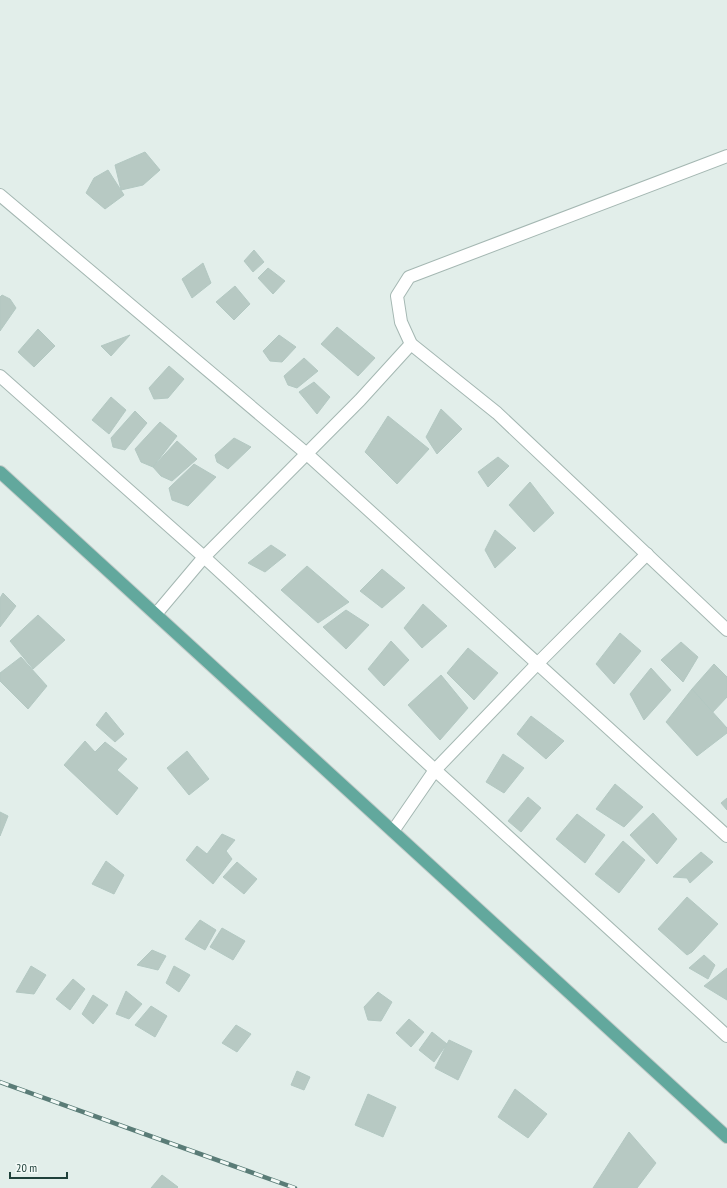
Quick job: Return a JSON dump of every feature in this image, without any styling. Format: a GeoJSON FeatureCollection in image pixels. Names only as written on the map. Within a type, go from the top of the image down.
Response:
{"type":"FeatureCollection","features":[{"type":"Feature","properties":{"kind":"main road"},"geometry":{"type":"LineString","coordinates":[[0,472],[727,1137]]}},
{"type":"Feature","properties":{"kind":"street"},"geometry":{"type":"LineString","coordinates":[[727,156],[409,277],[397,296],[401,322],[411,344],[497,413],[727,630]]}},
{"type":"Feature","properties":{"kind":"street"},"geometry":{"type":"LineString","coordinates":[[0,196],[306,454],[727,836]]}},
{"type":"Feature","properties":{"kind":"street"},"geometry":{"type":"LineString","coordinates":[[156,614],[204,557],[360,400],[411,344]]}},
{"type":"Feature","properties":{"kind":"street"},"geometry":{"type":"LineString","coordinates":[[0,376],[204,557],[727,1036]]}},
{"type":"Feature","properties":{"kind":"street"},"geometry":{"type":"LineString","coordinates":[[393,831],[435,770],[537,664],[647,554]]}},
{"type":"Feature","properties":{"kind":"building"},"geometry":{"type":"Polygon","coordinates":[[[145,152],[160,170],[143,185],[121,190],[115,165],[145,152]]]}},
{"type":"Feature","properties":{"kind":"building"},"geometry":{"type":"Polygon","coordinates":[[[108,170],[124,195],[105,209],[86,193],[94,178],[108,170]]]}},
{"type":"Feature","properties":{"kind":"building"},"geometry":{"type":"Polygon","coordinates":[[[254,250],[264,262],[253,272],[244,261],[254,250]]]}},
{"type":"Feature","properties":{"kind":"building"},"geometry":{"type":"Polygon","coordinates":[[[203,263],[211,283],[192,298],[182,279],[203,263]]]}},
{"type":"Feature","properties":{"kind":"building"},"geometry":{"type":"Polygon","coordinates":[[[268,268],[285,281],[273,294],[258,278],[268,268]]]}},
{"type":"Feature","properties":{"kind":"building"},"geometry":{"type":"Polygon","coordinates":[[[235,286],[250,304],[234,320],[216,302],[235,286]]]}},
{"type":"Feature","properties":{"kind":"building"},"geometry":{"type":"Polygon","coordinates":[[[2,295],[10,299],[16,308],[0,331],[0,297],[2,295]]]}},
{"type":"Feature","properties":{"kind":"building"},"geometry":{"type":"Polygon","coordinates":[[[337,327],[375,358],[358,376],[321,344],[337,327]]]}},
{"type":"Feature","properties":{"kind":"building"},"geometry":{"type":"Polygon","coordinates":[[[38,329],[55,346],[34,367],[18,352],[38,329]]]}},
{"type":"Feature","properties":{"kind":"building"},"geometry":{"type":"Polygon","coordinates":[[[130,335],[111,356],[101,346],[130,335]]]}},
{"type":"Feature","properties":{"kind":"building"},"geometry":{"type":"Polygon","coordinates":[[[279,335],[296,347],[282,362],[270,361],[263,351],[279,335]]]}},
{"type":"Feature","properties":{"kind":"building"},"geometry":{"type":"Polygon","coordinates":[[[304,358],[318,371],[297,388],[288,385],[284,376],[304,358]]]}},
{"type":"Feature","properties":{"kind":"building"},"geometry":{"type":"Polygon","coordinates":[[[169,366],[184,379],[168,398],[154,399],[149,388],[169,366]]]}},
{"type":"Feature","properties":{"kind":"building"},"geometry":{"type":"Polygon","coordinates":[[[314,382],[330,397],[317,414],[299,392],[314,382]]]}},
{"type":"Feature","properties":{"kind":"building"},"geometry":{"type":"Polygon","coordinates":[[[111,397],[126,410],[109,434],[92,420],[111,397]]]}},
{"type":"Feature","properties":{"kind":"building"},"geometry":{"type":"Polygon","coordinates":[[[441,409],[462,429],[437,454],[426,437],[441,409]]]}},
{"type":"Feature","properties":{"kind":"building"},"geometry":{"type":"Polygon","coordinates":[[[135,411],[147,423],[125,450],[113,447],[111,438],[135,411]]]}},
{"type":"Feature","properties":{"kind":"building"},"geometry":{"type":"Polygon","coordinates":[[[388,416],[429,449],[397,484],[365,452],[388,416]]]}},
{"type":"Feature","properties":{"kind":"building"},"geometry":{"type":"Polygon","coordinates":[[[160,422],[177,436],[153,467],[141,462],[135,449],[160,422]]]}},
{"type":"Feature","properties":{"kind":"building"},"geometry":{"type":"Polygon","coordinates":[[[234,438],[251,447],[228,469],[217,462],[215,455],[234,438]]]}},
{"type":"Feature","properties":{"kind":"building"},"geometry":{"type":"Polygon","coordinates":[[[177,441],[197,459],[172,481],[161,476],[153,467],[177,441]]]}},
{"type":"Feature","properties":{"kind":"building"},"geometry":{"type":"Polygon","coordinates":[[[498,457],[509,466],[488,487],[478,472],[498,457]]]}},
{"type":"Feature","properties":{"kind":"building"},"geometry":{"type":"Polygon","coordinates":[[[194,464],[216,477],[188,506],[172,500],[169,488],[194,464]]]}},
{"type":"Feature","properties":{"kind":"building"},"geometry":{"type":"Polygon","coordinates":[[[530,482],[554,513],[534,532],[509,505],[530,482]]]}},
{"type":"Feature","properties":{"kind":"building"},"geometry":{"type":"Polygon","coordinates":[[[495,530],[516,548],[495,568],[485,550],[495,530]]]}},
{"type":"Feature","properties":{"kind":"building"},"geometry":{"type":"Polygon","coordinates":[[[271,545],[286,555],[265,572],[248,563],[271,545]]]}},
{"type":"Feature","properties":{"kind":"building"},"geometry":{"type":"Polygon","coordinates":[[[307,566],[349,602],[318,623],[281,590],[307,566]]]}},
{"type":"Feature","properties":{"kind":"building"},"geometry":{"type":"Polygon","coordinates":[[[382,569],[405,588],[382,608],[360,591],[382,569]]]}},
{"type":"Feature","properties":{"kind":"building"},"geometry":{"type":"Polygon","coordinates":[[[3,593],[16,606],[0,627],[0,598],[3,593]]]}},
{"type":"Feature","properties":{"kind":"building"},"geometry":{"type":"Polygon","coordinates":[[[423,604],[447,626],[422,648],[404,628],[423,604]]]}},
{"type":"Feature","properties":{"kind":"building"},"geometry":{"type":"Polygon","coordinates":[[[346,610],[369,625],[346,649],[323,627],[346,610]]]}},
{"type":"Feature","properties":{"kind":"building"},"geometry":{"type":"Polygon","coordinates":[[[38,615],[65,640],[33,669],[10,641],[38,615]]]}},
{"type":"Feature","properties":{"kind":"building"},"geometry":{"type":"Polygon","coordinates":[[[620,633],[641,651],[614,684],[596,664],[620,633]]]}},
{"type":"Feature","properties":{"kind":"building"},"geometry":{"type":"Polygon","coordinates":[[[391,641],[409,660],[384,686],[368,669],[391,641]]]}},
{"type":"Feature","properties":{"kind":"building"},"geometry":{"type":"Polygon","coordinates":[[[681,642],[698,657],[683,682],[661,660],[681,642]]]}},
{"type":"Feature","properties":{"kind":"building"},"geometry":{"type":"Polygon","coordinates":[[[468,648],[498,673],[474,700],[447,673],[468,648]]]}},
{"type":"Feature","properties":{"kind":"building"},"geometry":{"type":"Polygon","coordinates":[[[21,657],[47,686],[28,709],[0,681],[0,673],[21,657]]]}},
{"type":"Feature","properties":{"kind":"building"},"geometry":{"type":"Polygon","coordinates":[[[714,664],[727,677],[727,697],[711,714],[692,689],[714,664]]]}},
{"type":"Feature","properties":{"kind":"building"},"geometry":{"type":"Polygon","coordinates":[[[651,668],[671,690],[644,720],[630,694],[651,668]]]}},
{"type":"Feature","properties":{"kind":"building"},"geometry":{"type":"Polygon","coordinates":[[[441,675],[468,708],[440,740],[408,705],[441,675]]]}},
{"type":"Feature","properties":{"kind":"building"},"geometry":{"type":"Polygon","coordinates":[[[692,689],[727,728],[727,733],[697,756],[666,722],[692,689]]]}},
{"type":"Feature","properties":{"kind":"building"},"geometry":{"type":"Polygon","coordinates":[[[106,712],[124,734],[115,742],[96,725],[106,712]]]}},
{"type":"Feature","properties":{"kind":"building"},"geometry":{"type":"Polygon","coordinates":[[[531,716],[564,741],[546,759],[517,734],[531,716]]]}},
{"type":"Feature","properties":{"kind":"building"},"geometry":{"type":"Polygon","coordinates":[[[85,741],[95,752],[105,742],[127,759],[117,770],[138,788],[117,815],[64,765],[85,741]]]}},
{"type":"Feature","properties":{"kind":"building"},"geometry":{"type":"Polygon","coordinates":[[[187,751],[209,779],[189,795],[167,768],[187,751]]]}},
{"type":"Feature","properties":{"kind":"building"},"geometry":{"type":"Polygon","coordinates":[[[503,754],[524,768],[504,793],[486,782],[503,754]]]}},
{"type":"Feature","properties":{"kind":"building"},"geometry":{"type":"Polygon","coordinates":[[[615,784],[643,807],[624,827],[596,809],[615,784]]]}},
{"type":"Feature","properties":{"kind":"building"},"geometry":{"type":"Polygon","coordinates":[[[528,797],[541,808],[521,832],[508,821],[528,797]]]}},
{"type":"Feature","properties":{"kind":"building"},"geometry":{"type":"Polygon","coordinates":[[[727,798],[727,810],[721,803],[727,798]]]}},
{"type":"Feature","properties":{"kind":"building"},"geometry":{"type":"Polygon","coordinates":[[[0,812],[8,816],[0,836],[0,812]]]}},
{"type":"Feature","properties":{"kind":"building"},"geometry":{"type":"Polygon","coordinates":[[[653,813],[677,839],[657,864],[630,835],[653,813]]]}},
{"type":"Feature","properties":{"kind":"building"},"geometry":{"type":"Polygon","coordinates":[[[577,814],[605,835],[585,863],[556,839],[577,814]]]}},
{"type":"Feature","properties":{"kind":"building"},"geometry":{"type":"Polygon","coordinates":[[[222,834],[235,840],[226,851],[232,859],[213,884],[186,860],[197,846],[207,854],[222,834]]]}},
{"type":"Feature","properties":{"kind":"building"},"geometry":{"type":"Polygon","coordinates":[[[623,841],[645,860],[619,893],[595,874],[623,841]]]}},
{"type":"Feature","properties":{"kind":"building"},"geometry":{"type":"Polygon","coordinates":[[[701,852],[713,862],[690,883],[687,878],[673,877],[701,852]]]}},
{"type":"Feature","properties":{"kind":"building"},"geometry":{"type":"Polygon","coordinates":[[[106,861],[124,875],[114,894],[92,884],[106,861]]]}},
{"type":"Feature","properties":{"kind":"building"},"geometry":{"type":"Polygon","coordinates":[[[237,862],[257,879],[244,894],[223,877],[237,862]]]}},
{"type":"Feature","properties":{"kind":"building"},"geometry":{"type":"Polygon","coordinates":[[[687,897],[718,924],[692,952],[687,955],[658,929],[687,897]]]}},
{"type":"Feature","properties":{"kind":"building"},"geometry":{"type":"Polygon","coordinates":[[[200,920],[216,930],[205,950],[185,939],[200,920]]]}},
{"type":"Feature","properties":{"kind":"building"},"geometry":{"type":"Polygon","coordinates":[[[222,928],[245,941],[233,960],[210,947],[222,928]]]}},
{"type":"Feature","properties":{"kind":"building"},"geometry":{"type":"Polygon","coordinates":[[[152,950],[166,956],[158,970],[137,965],[152,950]]]}},
{"type":"Feature","properties":{"kind":"building"},"geometry":{"type":"Polygon","coordinates":[[[704,955],[715,965],[708,979],[689,968],[704,955]]]}},
{"type":"Feature","properties":{"kind":"building"},"geometry":{"type":"Polygon","coordinates":[[[31,966],[46,975],[34,994],[16,992],[31,966]]]}},
{"type":"Feature","properties":{"kind":"building"},"geometry":{"type":"Polygon","coordinates":[[[174,966],[190,975],[179,992],[166,983],[174,966]]]}},
{"type":"Feature","properties":{"kind":"building"},"geometry":{"type":"Polygon","coordinates":[[[727,968],[727,1000],[704,986],[727,968]]]}},
{"type":"Feature","properties":{"kind":"building"},"geometry":{"type":"Polygon","coordinates":[[[73,979],[85,989],[70,1010],[56,999],[73,979]]]}},
{"type":"Feature","properties":{"kind":"building"},"geometry":{"type":"Polygon","coordinates":[[[126,991],[142,1004],[129,1019],[116,1014],[126,991]]]}},
{"type":"Feature","properties":{"kind":"building"},"geometry":{"type":"Polygon","coordinates":[[[378,992],[392,1002],[381,1021],[368,1020],[364,1007],[378,992]]]}},
{"type":"Feature","properties":{"kind":"building"},"geometry":{"type":"Polygon","coordinates":[[[93,995],[108,1005],[93,1024],[82,1014],[93,995]]]}},
{"type":"Feature","properties":{"kind":"building"},"geometry":{"type":"Polygon","coordinates":[[[151,1006],[167,1016],[155,1037],[135,1025],[151,1006]]]}},
{"type":"Feature","properties":{"kind":"building"},"geometry":{"type":"Polygon","coordinates":[[[409,1019],[424,1032],[411,1047],[396,1033],[409,1019]]]}},
{"type":"Feature","properties":{"kind":"building"},"geometry":{"type":"Polygon","coordinates":[[[236,1025],[251,1034],[237,1052],[222,1043],[236,1025]]]}},
{"type":"Feature","properties":{"kind":"building"},"geometry":{"type":"Polygon","coordinates":[[[432,1032],[447,1044],[434,1062],[419,1050],[432,1032]]]}},
{"type":"Feature","properties":{"kind":"building"},"geometry":{"type":"Polygon","coordinates":[[[449,1040],[472,1051],[458,1080],[435,1068],[449,1040]]]}},
{"type":"Feature","properties":{"kind":"building"},"geometry":{"type":"Polygon","coordinates":[[[297,1071],[310,1077],[304,1090],[291,1085],[297,1071]]]}},
{"type":"Feature","properties":{"kind":"building"},"geometry":{"type":"Polygon","coordinates":[[[515,1089],[547,1114],[528,1138],[498,1117],[515,1089]]]}},
{"type":"Feature","properties":{"kind":"building"},"geometry":{"type":"Polygon","coordinates":[[[368,1094],[396,1107],[383,1137],[355,1125],[368,1094]]]}},
{"type":"Feature","properties":{"kind":"building"},"geometry":{"type":"Polygon","coordinates":[[[629,1132],[656,1163],[637,1188],[593,1188],[629,1132]]]}},
{"type":"Feature","properties":{"kind":"building"},"geometry":{"type":"Polygon","coordinates":[[[162,1175],[178,1187],[151,1188],[162,1175]]]}},
{"type":"Feature","properties":{"kind":"railway"},"geometry":{"type":"LineString","coordinates":[[0,1082],[295,1188]]}}]}
